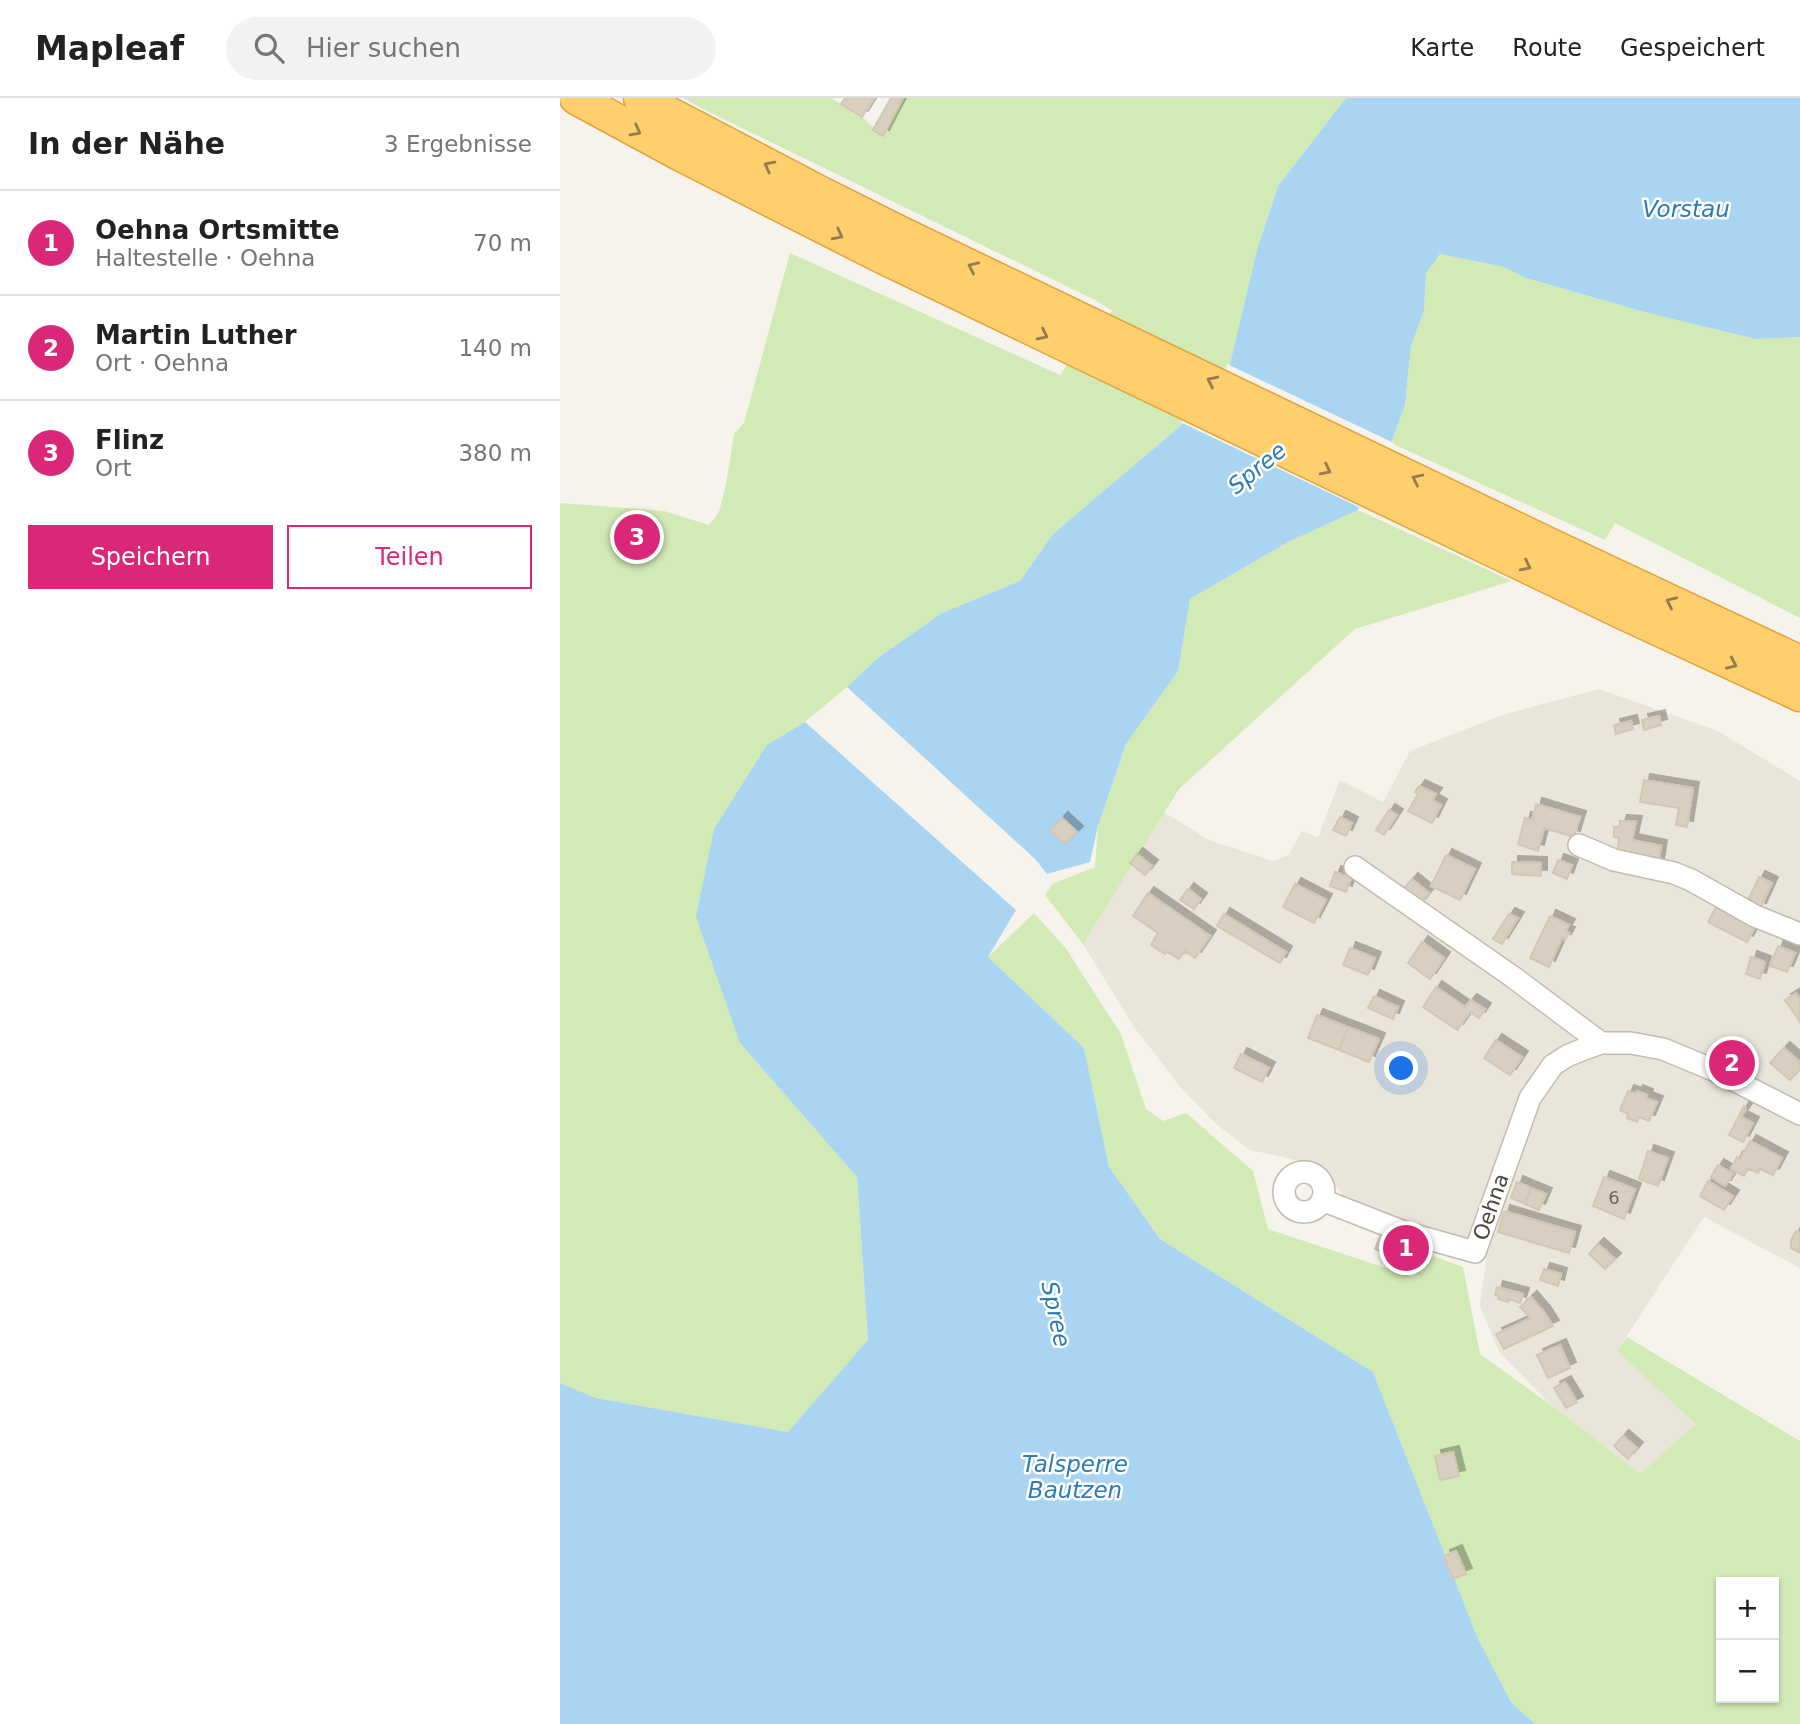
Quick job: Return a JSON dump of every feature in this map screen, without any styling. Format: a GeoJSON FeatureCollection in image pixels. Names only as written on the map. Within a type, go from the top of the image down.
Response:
{"type":"FeatureCollection","features":[{"type":"Feature","properties":{"kind":"highway"},"geometry":{"type":"LineString","coordinates":[[576,98],[834,233],[1117,353],[1472,523],[1717,658],[1800,695]]}},
{"type":"Feature","properties":{"kind":"highway"},"geometry":{"type":"LineString","coordinates":[[640,98],[1117,353]]}},
{"type":"Feature","properties":{"kind":"highway"},"geometry":{"type":"LineString","coordinates":[[1472,523],[1555,547],[1800,662]]}},
{"type":"Feature","properties":{"kind":"street"},"geometry":{"type":"LineString","coordinates":[[1579,845],[1614,860],[1674,873],[1755,916],[1800,933]]}},
{"type":"Feature","properties":{"kind":"street"},"geometry":{"type":"LineString","coordinates":[[1355,867],[1513,977],[1601,1043]]}},
{"type":"Feature","properties":{"kind":"street","name":"Oehna"},"geometry":{"type":"LineString","coordinates":[[1322,1200],[1404,1232],[1475,1252],[1530,1098],[1553,1065],[1567,1056],[1601,1043],[1662,1049],[1716,1071],[1800,1114]]}},
{"type":"Feature","properties":{"kind":"shaded area"},"geometry":{"type":"Polygon","coordinates":[[[1599,689],[1718,731],[1800,781],[1800,1268],[1704,1217],[1617,1351],[1697,1424],[1640,1475],[1551,1405],[1499,1352],[1480,1306],[1487,1252],[1446,1233],[1401,1223],[1347,1201],[1319,1165],[1250,1150],[1217,1125],[1182,1089],[1134,1027],[1083,944],[1164,812],[1209,840],[1273,861],[1288,855],[1302,831],[1318,837],[1340,780],[1383,802],[1410,751],[1502,715],[1599,689]]]}},
{"type":"Feature","properties":{"kind":"green space"},"geometry":{"type":"Polygon","coordinates":[[[683,98],[831,98],[862,117],[882,135],[903,98],[1346,98],[1278,186],[1257,250],[1224,389],[1053,534],[1020,581],[942,613],[879,657],[805,722],[767,745],[740,1043],[857,1177],[868,1341],[788,1432],[596,1398],[560,1383],[560,503],[664,511],[709,525],[719,512],[734,434],[744,423],[790,253],[1060,375],[1095,325],[1113,311],[683,98]]]}},
{"type":"Feature","properties":{"kind":"green space"},"geometry":{"type":"Polygon","coordinates":[[[1440,254],[1504,267],[1526,278],[1648,313],[1756,339],[1800,337],[1800,618],[1615,523],[1605,540],[1391,443],[1405,405],[1411,346],[1424,310],[1426,272],[1440,254]]]}},
{"type":"Feature","properties":{"kind":"green space"},"geometry":{"type":"Polygon","coordinates":[[[1358,510],[1512,581],[1355,629],[1179,789],[1083,944],[1045,895],[1052,884],[1095,867],[1098,826],[1126,744],[1178,671],[1190,599],[1288,542],[1358,510]]]}},
{"type":"Feature","properties":{"kind":"green space"},"geometry":{"type":"Polygon","coordinates":[[[1034,913],[1065,947],[1121,1034],[1146,1109],[1163,1121],[1186,1113],[1253,1171],[1268,1229],[1413,1277],[1433,1256],[1463,1267],[1480,1354],[1640,1474],[1696,1424],[1617,1351],[1627,1337],[1800,1441],[1800,1724],[1535,1724],[1511,1702],[1478,1639],[1373,1372],[1160,1239],[1109,1167],[1084,1048],[988,957],[1034,913]]]}},
{"type":"Feature","properties":{"kind":"water","name":"Vorstau"},"geometry":{"type":"Polygon","coordinates":[[[1346,98],[1800,98],[1800,337],[1756,339],[1648,313],[1526,278],[1504,267],[1440,254],[1426,273],[1424,310],[1411,346],[1405,405],[1383,465],[1358,510],[1288,542],[1190,599],[1178,671],[1126,744],[1098,826],[1090,862],[1047,874],[1035,859],[847,687],[879,657],[942,613],[1020,581],[1053,534],[1224,389],[1257,250],[1278,186],[1346,98]]]}},
{"type":"Feature","properties":{"kind":"water","name":"Talsperre Bautzen"},"geometry":{"type":"Polygon","coordinates":[[[805,722],[1016,910],[988,957],[1084,1048],[1109,1167],[1160,1239],[1373,1372],[1478,1639],[1511,1702],[1535,1724],[560,1724],[560,1383],[596,1398],[788,1432],[868,1340],[857,1177],[740,1043],[696,917],[714,829],[767,745],[805,722]]]}},
{"type":"Feature","properties":{"kind":"pier"},"geometry":{"type":"Polygon","coordinates":[[[1227,364],[1394,443],[1386,467],[1363,509],[1180,422],[1221,387],[1227,364]]]}},
{"type":"Feature","properties":{"kind":"building"},"geometry":{"type":"Polygon","coordinates":[[[845,98],[874,98],[862,117],[841,104],[845,98]]]}},
{"type":"Feature","properties":{"kind":"building"},"geometry":{"type":"Polygon","coordinates":[[[891,98],[903,98],[883,136],[873,130],[891,98]]]}},
{"type":"Feature","properties":{"kind":"building"},"geometry":{"type":"Polygon","coordinates":[[[1659,716],[1661,725],[1644,730],[1642,720],[1659,716]]]}},
{"type":"Feature","properties":{"kind":"building"},"geometry":{"type":"Polygon","coordinates":[[[1631,721],[1633,729],[1616,734],[1614,725],[1631,721]]]}},
{"type":"Feature","properties":{"kind":"building"},"geometry":{"type":"Polygon","coordinates":[[[1644,780],[1693,788],[1687,827],[1676,825],[1679,808],[1640,802],[1644,780]]]}},
{"type":"Feature","properties":{"kind":"building"},"geometry":{"type":"Polygon","coordinates":[[[1419,786],[1436,794],[1432,800],[1441,805],[1432,823],[1408,811],[1418,794],[1415,792],[1419,786]]]}},
{"type":"Feature","properties":{"kind":"building"},"geometry":{"type":"Polygon","coordinates":[[[1536,804],[1580,817],[1574,837],[1544,828],[1538,851],[1518,844],[1525,818],[1532,820],[1536,804]]]}},
{"type":"Feature","properties":{"kind":"building"},"geometry":{"type":"Polygon","coordinates":[[[1389,810],[1397,815],[1384,835],[1376,830],[1389,810]]]}},
{"type":"Feature","properties":{"kind":"building"},"geometry":{"type":"Polygon","coordinates":[[[1340,817],[1352,823],[1346,836],[1333,830],[1340,817]]]}},
{"type":"Feature","properties":{"kind":"building"},"geometry":{"type":"Polygon","coordinates":[[[1062,818],[1077,832],[1065,844],[1050,831],[1062,818]]]}},
{"type":"Feature","properties":{"kind":"building"},"geometry":{"type":"Polygon","coordinates":[[[1621,821],[1636,822],[1632,840],[1661,846],[1658,865],[1617,856],[1619,838],[1614,837],[1614,827],[1619,827],[1621,821]]]}},
{"type":"Feature","properties":{"kind":"building"},"geometry":{"type":"Polygon","coordinates":[[[1137,854],[1152,866],[1145,875],[1130,863],[1137,854]]]}},
{"type":"Feature","properties":{"kind":"building"},"geometry":{"type":"Polygon","coordinates":[[[1446,855],[1475,869],[1460,900],[1431,886],[1446,855]]]}},
{"type":"Feature","properties":{"kind":"building"},"geometry":{"type":"Polygon","coordinates":[[[1558,860],[1572,865],[1567,879],[1553,873],[1558,860]]]}},
{"type":"Feature","properties":{"kind":"building"},"geometry":{"type":"Polygon","coordinates":[[[1512,862],[1541,863],[1541,876],[1512,874],[1512,862]]]}},
{"type":"Feature","properties":{"kind":"building"},"geometry":{"type":"Polygon","coordinates":[[[1335,872],[1351,878],[1346,892],[1330,886],[1335,872]]]}},
{"type":"Feature","properties":{"kind":"building"},"geometry":{"type":"Polygon","coordinates":[[[1759,877],[1772,883],[1760,909],[1747,902],[1759,877]]]}},
{"type":"Feature","properties":{"kind":"building"},"geometry":{"type":"Polygon","coordinates":[[[1412,879],[1429,893],[1419,905],[1402,891],[1412,879]]]}},
{"type":"Feature","properties":{"kind":"building"},"geometry":{"type":"Polygon","coordinates":[[[1295,884],[1326,900],[1314,923],[1283,907],[1295,884]]]}},
{"type":"Feature","properties":{"kind":"building"},"geometry":{"type":"Polygon","coordinates":[[[1188,889],[1201,899],[1194,909],[1180,900],[1188,889]]]}},
{"type":"Feature","properties":{"kind":"building"},"geometry":{"type":"Polygon","coordinates":[[[1148,893],[1210,936],[1195,958],[1185,951],[1179,959],[1151,945],[1158,933],[1133,916],[1148,893]]]}},
{"type":"Feature","properties":{"kind":"building"},"geometry":{"type":"Polygon","coordinates":[[[1716,907],[1755,927],[1747,942],[1708,922],[1716,907]]]}},
{"type":"Feature","properties":{"kind":"building"},"geometry":{"type":"Polygon","coordinates":[[[1224,914],[1286,952],[1280,963],[1217,926],[1224,914]]]}},
{"type":"Feature","properties":{"kind":"building"},"geometry":{"type":"Polygon","coordinates":[[[1509,914],[1518,918],[1502,944],[1493,939],[1509,914]]]}},
{"type":"Feature","properties":{"kind":"building"},"geometry":{"type":"Polygon","coordinates":[[[1550,916],[1569,925],[1565,932],[1569,933],[1565,940],[1562,938],[1549,967],[1530,958],[1550,916]]]}},
{"type":"Feature","properties":{"kind":"building"},"geometry":{"type":"Polygon","coordinates":[[[1422,942],[1444,958],[1430,979],[1408,963],[1422,942]]]}},
{"type":"Feature","properties":{"kind":"building"},"geometry":{"type":"Polygon","coordinates":[[[1778,946],[1795,953],[1787,972],[1770,966],[1778,946]]]}},
{"type":"Feature","properties":{"kind":"building"},"geometry":{"type":"Polygon","coordinates":[[[1350,948],[1375,958],[1368,975],[1343,965],[1350,948]]]}},
{"type":"Feature","properties":{"kind":"building"},"geometry":{"type":"Polygon","coordinates":[[[1751,957],[1765,962],[1760,979],[1746,974],[1751,957]]]}},
{"type":"Feature","properties":{"kind":"building"},"geometry":{"type":"Polygon","coordinates":[[[1436,987],[1465,1007],[1471,1000],[1485,1009],[1479,1018],[1470,1012],[1457,1030],[1423,1007],[1436,987]]]}},
{"type":"Feature","properties":{"kind":"building"},"geometry":{"type":"Polygon","coordinates":[[[1796,993],[1800,999],[1800,1022],[1785,1000],[1796,993]]]}},
{"type":"Feature","properties":{"kind":"building"},"geometry":{"type":"Polygon","coordinates":[[[1374,996],[1398,1007],[1393,1019],[1368,1008],[1374,996]]]}},
{"type":"Feature","properties":{"kind":"building"},"geometry":{"type":"Polygon","coordinates":[[[1317,1015],[1348,1027],[1339,1050],[1308,1038],[1317,1015]]]}},
{"type":"Feature","properties":{"kind":"building"},"geometry":{"type":"Polygon","coordinates":[[[1348,1027],[1379,1039],[1369,1062],[1339,1050],[1348,1027]]]}},
{"type":"Feature","properties":{"kind":"building"},"geometry":{"type":"Polygon","coordinates":[[[1496,1040],[1522,1057],[1510,1075],[1484,1058],[1496,1040]]]}},
{"type":"Feature","properties":{"kind":"building"},"geometry":{"type":"Polygon","coordinates":[[[1784,1048],[1800,1062],[1800,1069],[1790,1080],[1770,1063],[1784,1048]]]}},
{"type":"Feature","properties":{"kind":"building"},"geometry":{"type":"Polygon","coordinates":[[[1241,1054],[1269,1068],[1262,1082],[1234,1068],[1241,1054]]]}},
{"type":"Feature","properties":{"kind":"building"},"geometry":{"type":"Polygon","coordinates":[[[1628,1091],[1636,1094],[1637,1091],[1657,1102],[1649,1121],[1639,1117],[1637,1122],[1627,1118],[1628,1114],[1620,1110],[1628,1091]]]}},
{"type":"Feature","properties":{"kind":"building"},"geometry":{"type":"Polygon","coordinates":[[[1744,1106],[1746,1109],[1741,1117],[1753,1123],[1743,1142],[1729,1135],[1744,1106]]]}},
{"type":"Feature","properties":{"kind":"building"},"geometry":{"type":"Polygon","coordinates":[[[1750,1141],[1782,1158],[1773,1175],[1760,1169],[1758,1173],[1748,1168],[1744,1176],[1731,1169],[1750,1141]]]}},
{"type":"Feature","properties":{"kind":"building"},"geometry":{"type":"Polygon","coordinates":[[[1648,1151],[1668,1158],[1658,1186],[1639,1179],[1648,1151]]]}},
{"type":"Feature","properties":{"kind":"building"},"geometry":{"type":"Polygon","coordinates":[[[1718,1165],[1733,1174],[1725,1186],[1711,1177],[1718,1165]]]}},
{"type":"Feature","properties":{"kind":"building"},"geometry":{"type":"Polygon","coordinates":[[[1604,1177],[1635,1189],[1624,1219],[1593,1206],[1604,1177]]]}},
{"type":"Feature","properties":{"kind":"building"},"geometry":{"type":"Polygon","coordinates":[[[1708,1181],[1733,1196],[1724,1210],[1700,1196],[1708,1181]]]}},
{"type":"Feature","properties":{"kind":"building"},"geometry":{"type":"Polygon","coordinates":[[[1517,1182],[1531,1188],[1525,1204],[1511,1198],[1517,1182]]]}},
{"type":"Feature","properties":{"kind":"building"},"geometry":{"type":"Polygon","coordinates":[[[1531,1188],[1546,1194],[1539,1210],[1525,1204],[1531,1188]]]}},
{"type":"Feature","properties":{"kind":"building"},"geometry":{"type":"Polygon","coordinates":[[[1504,1211],[1575,1232],[1569,1253],[1498,1232],[1504,1211]]]}},
{"type":"Feature","properties":{"kind":"building"},"geometry":{"type":"Polygon","coordinates":[[[1796,1231],[1800,1233],[1800,1253],[1791,1248],[1791,1240],[1796,1231]]]}},
{"type":"Feature","properties":{"kind":"building"},"geometry":{"type":"Polygon","coordinates":[[[1380,1237],[1389,1241],[1385,1253],[1375,1249],[1380,1237]]]}},
{"type":"Feature","properties":{"kind":"building"},"geometry":{"type":"Polygon","coordinates":[[[1598,1244],[1615,1259],[1605,1269],[1589,1254],[1598,1244]]]}},
{"type":"Feature","properties":{"kind":"building"},"geometry":{"type":"Polygon","coordinates":[[[1544,1269],[1561,1274],[1558,1286],[1540,1280],[1544,1269]]]}},
{"type":"Feature","properties":{"kind":"building"},"geometry":{"type":"Polygon","coordinates":[[[1497,1287],[1523,1294],[1520,1303],[1498,1299],[1499,1296],[1495,1295],[1497,1287]]]}},
{"type":"Feature","properties":{"kind":"building"},"geometry":{"type":"Polygon","coordinates":[[[1531,1297],[1553,1326],[1504,1349],[1496,1334],[1531,1318],[1520,1307],[1531,1297]]]}},
{"type":"Feature","properties":{"kind":"building"},"geometry":{"type":"Polygon","coordinates":[[[1560,1345],[1570,1368],[1548,1378],[1537,1355],[1560,1345]]]}},
{"type":"Feature","properties":{"kind":"building"},"geometry":{"type":"Polygon","coordinates":[[[1565,1382],[1577,1402],[1566,1408],[1554,1388],[1565,1382]]]}},
{"type":"Feature","properties":{"kind":"building"},"geometry":{"type":"Polygon","coordinates":[[[1623,1436],[1637,1448],[1628,1459],[1614,1446],[1623,1436]]]}},
{"type":"Feature","properties":{"kind":"building"},"geometry":{"type":"Polygon","coordinates":[[[1453,1452],[1459,1476],[1440,1480],[1435,1456],[1453,1452]]]}},
{"type":"Feature","properties":{"kind":"building"},"geometry":{"type":"Polygon","coordinates":[[[1456,1551],[1466,1574],[1453,1579],[1444,1556],[1456,1551]]]}},
{"type":"Feature","properties":{"kind":"place","name":"Flinz"},"geometry":{"type":"Point","coordinates":[637,537]}},
{"type":"Feature","properties":{"kind":"place","name":"Martin Luther"},"geometry":{"type":"Point","coordinates":[1732,1063]}},
{"type":"Feature","properties":{"kind":"place","name":"Oehna Ortsmitte"},"geometry":{"type":"Point","coordinates":[1406,1248]}},
{"type":"Feature","properties":{"kind":"water label","name":"Spree"},"geometry":{"type":"Point","coordinates":[1257,468]}},
{"type":"Feature","properties":{"kind":"water label","name":"Spree"},"geometry":{"type":"Point","coordinates":[1056,1314]}}]}
